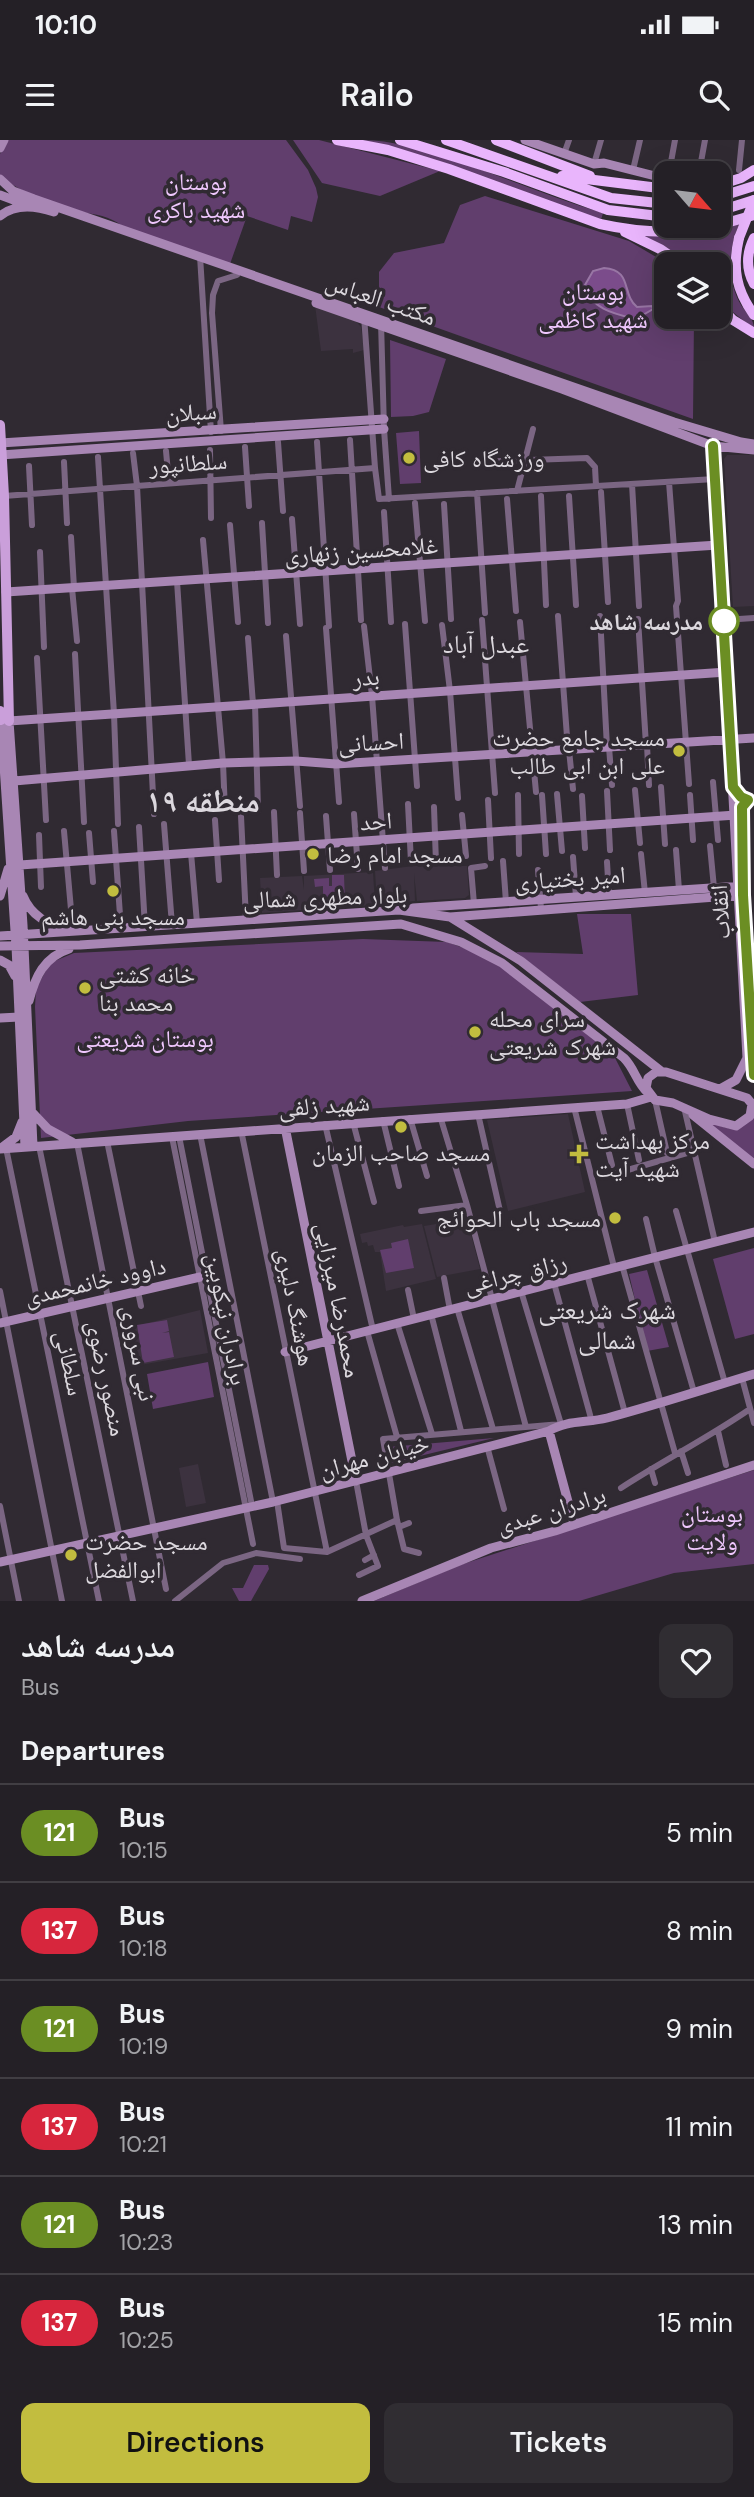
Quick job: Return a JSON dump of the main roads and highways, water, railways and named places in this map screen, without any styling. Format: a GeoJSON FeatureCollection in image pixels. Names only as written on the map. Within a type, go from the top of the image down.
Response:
{"type":"FeatureCollection","features":[{"type":"Feature","properties":{"kind":"highway"},"geometry":{"type":"LineString","coordinates":[[337,140],[388,150]]}},
{"type":"Feature","properties":{"kind":"highway"},"geometry":{"type":"LineString","coordinates":[[357,140],[616,228],[664,252]]}},
{"type":"Feature","properties":{"kind":"highway"},"geometry":{"type":"LineString","coordinates":[[400,140],[504,172],[608,210],[654,215]]}},
{"type":"Feature","properties":{"kind":"highway"},"geometry":{"type":"LineString","coordinates":[[446,140],[611,198],[654,203]]}},
{"type":"Feature","properties":{"kind":"highway"},"geometry":{"type":"LineString","coordinates":[[499,141],[608,184]]}},
{"type":"Feature","properties":{"kind":"highway"},"geometry":{"type":"LineString","coordinates":[[732,181],[754,170]]}},
{"type":"Feature","properties":{"kind":"highway"},"geometry":{"type":"LineString","coordinates":[[536,172],[608,184],[654,188]]}},
{"type":"Feature","properties":{"kind":"highway"},"geometry":{"type":"LineString","coordinates":[[732,193],[754,186]]}},
{"type":"Feature","properties":{"kind":"highway"},"geometry":{"type":"LineString","coordinates":[[732,207],[754,200]]}},
{"type":"Feature","properties":{"kind":"highway"},"geometry":{"type":"LineString","coordinates":[[754,200],[735,253],[736,279],[741,296],[754,315]]}},
{"type":"Feature","properties":{"kind":"highway"},"geometry":{"type":"LineString","coordinates":[[732,221],[754,215]]}},
{"type":"Feature","properties":{"kind":"highway"},"geometry":{"type":"LineString","coordinates":[[616,228],[654,230]]}},
{"type":"Feature","properties":{"kind":"highway"},"geometry":{"type":"LineString","coordinates":[[754,238],[748,256],[748,267],[754,284]]}},
{"type":"Feature","properties":{"kind":"highway"},"geometry":{"type":"LineString","coordinates":[[731,318],[754,333]]}},
{"type":"Feature","properties":{"kind":"main road"},"geometry":{"type":"LineString","coordinates":[[0,148],[4,140]]}},
{"type":"Feature","properties":{"kind":"main road"},"geometry":{"type":"LineString","coordinates":[[499,141],[525,140],[545,144],[594,164],[604,163],[654,175]]}},
{"type":"Feature","properties":{"kind":"main road","name":"مکتب العباس"},"geometry":{"type":"LineString","coordinates":[[0,179],[13,191],[381,323],[563,386],[754,444]]}},
{"type":"Feature","properties":{"kind":"main road"},"geometry":{"type":"LineString","coordinates":[[0,187],[13,191]]}},
{"type":"Feature","properties":{"kind":"main road","name":"مکتب العباس"},"geometry":{"type":"LineString","coordinates":[[0,195],[325,303]]}},
{"type":"Feature","properties":{"kind":"main road"},"geometry":{"type":"LineString","coordinates":[[0,216],[6,211],[32,206]]}},
{"type":"Feature","properties":{"kind":"main road","name":"مکتب العباس"},"geometry":{"type":"LineString","coordinates":[[563,386],[713,446],[754,450]]}},
{"type":"Feature","properties":{"kind":"main road","name":"سبلان"},"geometry":{"type":"LineString","coordinates":[[1,443],[384,419]]}},
{"type":"Feature","properties":{"kind":"main road"},"geometry":{"type":"LineString","coordinates":[[0,425],[6,592],[4,813],[27,1010],[27,1112],[19,1132],[2,1148]]}},
{"type":"Feature","properties":{"kind":"main road","name":"سبلان"},"geometry":{"type":"LineString","coordinates":[[1,455],[211,445],[223,440],[384,429]]}},
{"type":"Feature","properties":{"kind":"main road","name":"انقلاب"},"geometry":{"type":"LineString","coordinates":[[716,434],[713,446],[718,545],[747,1035],[747,1058],[741,1075],[720,1089]]}},
{"type":"Feature","properties":{"kind":"main road","name":"غلامحسین زنهاری"},"geometry":{"type":"LineString","coordinates":[[6,592],[718,545]]}},
{"type":"Feature","properties":{"kind":"main road","name":"بدر"},"geometry":{"type":"LineString","coordinates":[[3,717],[39,719],[727,672]]}},
{"type":"Feature","properties":{"kind":"main road"},"geometry":{"type":"LineString","coordinates":[[3,717],[14,781],[20,865],[19,935]]}},
{"type":"Feature","properties":{"kind":"main road","name":"احسانی"},"geometry":{"type":"LineString","coordinates":[[14,781],[223,763],[296,761],[335,764],[754,738]]}},
{"type":"Feature","properties":{"kind":"main road","name":"انقلاب"},"geometry":{"type":"LineString","coordinates":[[751,800],[742,807],[740,891],[754,1077]]}},
{"type":"Feature","properties":{"kind":"main road","name":"احد"},"geometry":{"type":"LineString","coordinates":[[20,865],[736,815]]}},
{"type":"Feature","properties":{"kind":"main road"},"geometry":{"type":"LineString","coordinates":[[0,897],[10,857]]}},
{"type":"Feature","properties":{"kind":"main road"},"geometry":{"type":"LineString","coordinates":[[20,880],[24,897],[33,912],[48,923],[73,932]]}},
{"type":"Feature","properties":{"kind":"main road","name":"امیر بختیاری"},"geometry":{"type":"LineString","coordinates":[[450,917],[576,897],[641,896],[714,888],[740,891]]}},
{"type":"Feature","properties":{"kind":"main road","name":"امیر بختیاری"},"geometry":{"type":"LineString","coordinates":[[399,910],[740,891]]}},
{"type":"Feature","properties":{"kind":"main road","name":"بلوار مطهری شمالی"},"geometry":{"type":"LineString","coordinates":[[0,936],[399,910],[450,917],[521,961],[661,1071]]}},
{"type":"Feature","properties":{"kind":"main road","name":"بلوار مطهری شمالی"},"geometry":{"type":"LineString","coordinates":[[0,946],[80,945],[401,924],[461,942],[502,963],[631,1065],[637,1083],[651,1097]]}},
{"type":"Feature","properties":{"kind":"main road"},"geometry":{"type":"LineString","coordinates":[[27,1010],[33,987],[47,960],[63,950],[80,945]]}},
{"type":"Feature","properties":{"kind":"main road"},"geometry":{"type":"LineString","coordinates":[[20,946],[19,1017],[32,1146]]}},
{"type":"Feature","properties":{"kind":"main road"},"geometry":{"type":"LineString","coordinates":[[0,960],[12,969],[18,990]]}},
{"type":"Feature","properties":{"kind":"main road"},"geometry":{"type":"LineString","coordinates":[[0,1018],[19,1017]]}},
{"type":"Feature","properties":{"kind":"main road"},"geometry":{"type":"LineString","coordinates":[[631,1065],[639,1063],[640,1055]]}},
{"type":"Feature","properties":{"kind":"main road"},"geometry":{"type":"LineString","coordinates":[[661,1071],[720,1089],[752,1102],[746,1120],[736,1126],[651,1097],[648,1078],[661,1071]]}},
{"type":"Feature","properties":{"kind":"main road","name":"شهید زلفی"},"geometry":{"type":"LineString","coordinates":[[2,1148],[627,1104],[651,1097]]}},
{"type":"Feature","properties":{"kind":"main road"},"geometry":{"type":"LineString","coordinates":[[684,1107],[754,1164]]}},
{"type":"Feature","properties":{"kind":"main road"},"geometry":{"type":"LineString","coordinates":[[27,1112],[55,1134],[77,1143]]}},
{"type":"Feature","properties":{"kind":"main road","name":"محمدرضا میرزایی"},"geometry":{"type":"LineString","coordinates":[[285,1127],[356,1481]]}},
{"type":"Feature","properties":{"kind":"main road","name":"رزاق چراغی"},"geometry":{"type":"LineString","coordinates":[[285,1352],[754,1231]]}},
{"type":"Feature","properties":{"kind":"main road","name":"داوود خانمحمدی"},"geometry":{"type":"LineString","coordinates":[[3,1322],[200,1278]]}},
{"type":"Feature","properties":{"kind":"main road","name":"خیابان مهران"},"geometry":{"type":"LineString","coordinates":[[0,1562],[316,1492],[487,1447],[527,1431],[549,1431],[561,1424],[592,1422],[754,1374]]}},
{"type":"Feature","properties":{"kind":"main road"},"geometry":{"type":"LineString","coordinates":[[549,1431],[574,1524]]}},
{"type":"Feature","properties":{"kind":"main road","name":"برادران عبدی"},"geometry":{"type":"LineString","coordinates":[[362,1601],[491,1548],[754,1465]]}},
{"type":"Feature","properties":{"kind":"place","name":"ورزشگاه کافی"},"geometry":{"type":"Point","coordinates":[409,458]}},
{"type":"Feature","properties":{"kind":"place","name":"مدرسه شاهد"},"geometry":{"type":"Point","coordinates":[724,621]}},
{"type":"Feature","properties":{"kind":"place","name":"مسجد جامع حضرت علی ابن ابی طالب"},"geometry":{"type":"Point","coordinates":[679,751]}},
{"type":"Feature","properties":{"kind":"place","name":"مسجد امام رضا"},"geometry":{"type":"Point","coordinates":[313,854]}},
{"type":"Feature","properties":{"kind":"place","name":"مسجد بنی هاشم"},"geometry":{"type":"Point","coordinates":[113,891]}},
{"type":"Feature","properties":{"kind":"place","name":"خانه کشتی محمد بنا"},"geometry":{"type":"Point","coordinates":[85,988]}},
{"type":"Feature","properties":{"kind":"place","name":"سرای محله شهرک شریعتی"},"geometry":{"type":"Point","coordinates":[475,1032]}},
{"type":"Feature","properties":{"kind":"place","name":"مسجد صاحب الزمان"},"geometry":{"type":"Point","coordinates":[401,1127]}},
{"type":"Feature","properties":{"kind":"place","name":"مرکز بهداشت شهید آیت"},"geometry":{"type":"Point","coordinates":[579,1154]}},
{"type":"Feature","properties":{"kind":"place","name":"مسجد باب الحوائج"},"geometry":{"type":"Point","coordinates":[615,1218]}},
{"type":"Feature","properties":{"kind":"place","name":"مسجد حضرت ابوالفضل"},"geometry":{"type":"Point","coordinates":[71,1555]}},
{"type":"Feature","properties":{"kind":"district","name":"عبدل آباد"},"geometry":{"type":"Point","coordinates":[486,644]}},
{"type":"Feature","properties":{"kind":"district","name":"منطقه ۱۹"},"geometry":{"type":"Point","coordinates":[203,801]}},
{"type":"Feature","properties":{"kind":"district","name":"شهرک شریعتی شمالی"},"geometry":{"type":"Point","coordinates":[607,1325]}},
{"type":"Feature","properties":{"kind":"park label","name":"بوستان شهید باکری"},"geometry":{"type":"Point","coordinates":[196,195]}},
{"type":"Feature","properties":{"kind":"park label","name":"بوستان شهید کاظمی"},"geometry":{"type":"Point","coordinates":[593,305]}},
{"type":"Feature","properties":{"kind":"park label","name":"بوستان شریعتی"},"geometry":{"type":"Point","coordinates":[145,1038]}},
{"type":"Feature","properties":{"kind":"park label","name":"بوستان ولایت"},"geometry":{"type":"Point","coordinates":[712,1527]}}]}
